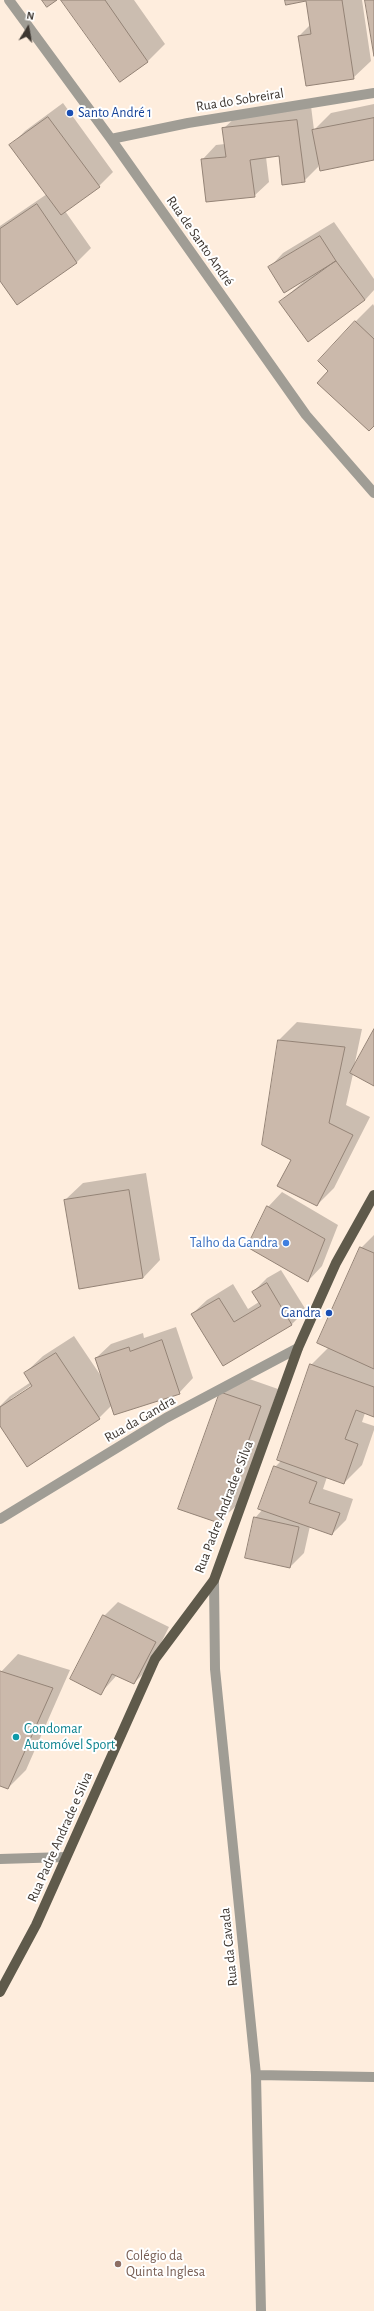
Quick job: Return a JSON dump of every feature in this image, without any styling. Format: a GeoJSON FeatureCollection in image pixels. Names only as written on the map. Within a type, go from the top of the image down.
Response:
{"type":"FeatureCollection","features":[{"type":"Feature","properties":{"kind":"main road","name":"Rua Padre Andrade e Silva"},"geometry":{"type":"LineString","coordinates":[[0,1992],[36,1925],[155,1659],[214,1580],[298,1348],[336,1263],[374,1195]]}},
{"type":"Feature","properties":{"kind":"street","name":"Rua de Santo André"},"geometry":{"type":"LineString","coordinates":[[8,0],[111,139],[306,415],[374,493]]}},
{"type":"Feature","properties":{"kind":"street","name":"Rua do Sobreiral"},"geometry":{"type":"LineString","coordinates":[[111,139],[188,123],[374,93]]}},
{"type":"Feature","properties":{"kind":"street","name":"Rua da Gandra"},"geometry":{"type":"LineString","coordinates":[[0,1519],[166,1418],[298,1348]]}},
{"type":"Feature","properties":{"kind":"street","name":"Rua da Cavada"},"geometry":{"type":"LineString","coordinates":[[214,1580],[215,1669],[256,2075],[261,2311]]}},
{"type":"Feature","properties":{"kind":"street"},"geometry":{"type":"LineString","coordinates":[[0,1859],[66,1857]]}},
{"type":"Feature","properties":{"kind":"street"},"geometry":{"type":"LineString","coordinates":[[256,2075],[374,2077]]}},
{"type":"Feature","properties":{"kind":"building"},"geometry":{"type":"Polygon","coordinates":[[[42,0],[57,0],[47,7],[42,0]]]}},
{"type":"Feature","properties":{"kind":"building"},"geometry":{"type":"Polygon","coordinates":[[[61,0],[105,0],[148,62],[120,82],[61,0]]]}},
{"type":"Feature","properties":{"kind":"building"},"geometry":{"type":"Polygon","coordinates":[[[285,0],[342,0],[354,79],[306,86],[298,36],[311,34],[306,1],[286,5],[285,0]]]}},
{"type":"Feature","properties":{"kind":"building"},"geometry":{"type":"Polygon","coordinates":[[[365,0],[374,0],[374,56],[365,0]]]}},
{"type":"Feature","properties":{"kind":"building"},"geometry":{"type":"Polygon","coordinates":[[[48,117],[100,187],[61,215],[9,145],[48,117]]]}},
{"type":"Feature","properties":{"kind":"building"},"geometry":{"type":"Polygon","coordinates":[[[374,118],[374,160],[320,171],[312,130],[374,118]]]}},
{"type":"Feature","properties":{"kind":"building"},"geometry":{"type":"Polygon","coordinates":[[[297,120],[305,182],[282,185],[279,156],[250,160],[255,197],[206,202],[201,159],[226,157],[222,128],[297,120]]]}},
{"type":"Feature","properties":{"kind":"building"},"geometry":{"type":"Polygon","coordinates":[[[37,204],[77,263],[17,305],[0,281],[0,229],[37,204]]]}},
{"type":"Feature","properties":{"kind":"building"},"geometry":{"type":"Polygon","coordinates":[[[320,236],[336,261],[284,293],[268,267],[320,236]]]}},
{"type":"Feature","properties":{"kind":"building"},"geometry":{"type":"Polygon","coordinates":[[[336,261],[365,300],[308,342],[279,302],[336,261]]]}},
{"type":"Feature","properties":{"kind":"building"},"geometry":{"type":"Polygon","coordinates":[[[355,321],[374,339],[374,426],[369,431],[317,383],[328,371],[318,361],[355,321]]]}},
{"type":"Feature","properties":{"kind":"building"},"geometry":{"type":"Polygon","coordinates":[[[374,1029],[374,1086],[350,1073],[374,1029]]]}},
{"type":"Feature","properties":{"kind":"building"},"geometry":{"type":"Polygon","coordinates":[[[278,1040],[345,1047],[329,1123],[353,1135],[317,1206],[277,1186],[291,1160],[262,1145],[278,1040]]]}},
{"type":"Feature","properties":{"kind":"building"},"geometry":{"type":"Polygon","coordinates":[[[129,1190],[143,1278],[79,1289],[64,1200],[129,1190]]]}},
{"type":"Feature","properties":{"kind":"building","name":"Talho da Gandra"},"geometry":{"type":"Polygon","coordinates":[[[267,1206],[325,1239],[308,1282],[247,1247],[267,1206]]]}},
{"type":"Feature","properties":{"kind":"building"},"geometry":{"type":"Polygon","coordinates":[[[360,1247],[374,1253],[374,1369],[317,1343],[360,1247]]]}},
{"type":"Feature","properties":{"kind":"building"},"geometry":{"type":"Polygon","coordinates":[[[267,1283],[292,1325],[223,1366],[191,1314],[219,1298],[234,1322],[261,1306],[252,1292],[267,1283]]]}},
{"type":"Feature","properties":{"kind":"building"},"geometry":{"type":"Polygon","coordinates":[[[162,1340],[180,1394],[114,1415],[95,1358],[129,1347],[130,1351],[162,1340]]]}},
{"type":"Feature","properties":{"kind":"building"},"geometry":{"type":"Polygon","coordinates":[[[56,1353],[100,1419],[27,1467],[0,1426],[0,1407],[32,1386],[24,1373],[56,1353]]]}},
{"type":"Feature","properties":{"kind":"building"},"geometry":{"type":"Polygon","coordinates":[[[310,1364],[374,1387],[374,1417],[356,1410],[345,1439],[358,1444],[344,1484],[277,1460],[310,1364]]]}},
{"type":"Feature","properties":{"kind":"building"},"geometry":{"type":"Polygon","coordinates":[[[220,1392],[261,1406],[219,1523],[178,1509],[220,1392]]]}},
{"type":"Feature","properties":{"kind":"building"},"geometry":{"type":"Polygon","coordinates":[[[274,1466],[317,1482],[309,1503],[340,1513],[332,1535],[258,1509],[274,1466]]]}},
{"type":"Feature","properties":{"kind":"building"},"geometry":{"type":"Polygon","coordinates":[[[254,1517],[299,1527],[290,1568],[245,1558],[254,1517]]]}},
{"type":"Feature","properties":{"kind":"building"},"geometry":{"type":"Polygon","coordinates":[[[103,1615],[156,1642],[134,1684],[112,1674],[101,1695],[70,1679],[103,1615]]]}},
{"type":"Feature","properties":{"kind":"building","name":"Gondomar Automóvel Sport"},"geometry":{"type":"Polygon","coordinates":[[[0,1671],[53,1688],[8,1789],[0,1786],[0,1671]]]}},
{"type":"Feature","properties":{"kind":"place","name":"Santo André 1"},"geometry":{"type":"Point","coordinates":[70,113]}},
{"type":"Feature","properties":{"kind":"place","name":"Talho da Gandra"},"geometry":{"type":"Point","coordinates":[286,1243]}},
{"type":"Feature","properties":{"kind":"place","name":"Gandra"},"geometry":{"type":"Point","coordinates":[329,1313]}},
{"type":"Feature","properties":{"kind":"place","name":"Gondomar Automóvel Sport"},"geometry":{"type":"Point","coordinates":[16,1737]}},
{"type":"Feature","properties":{"kind":"place","name":"Colégio da Quinta Inglesa"},"geometry":{"type":"Point","coordinates":[118,2264]}}]}
